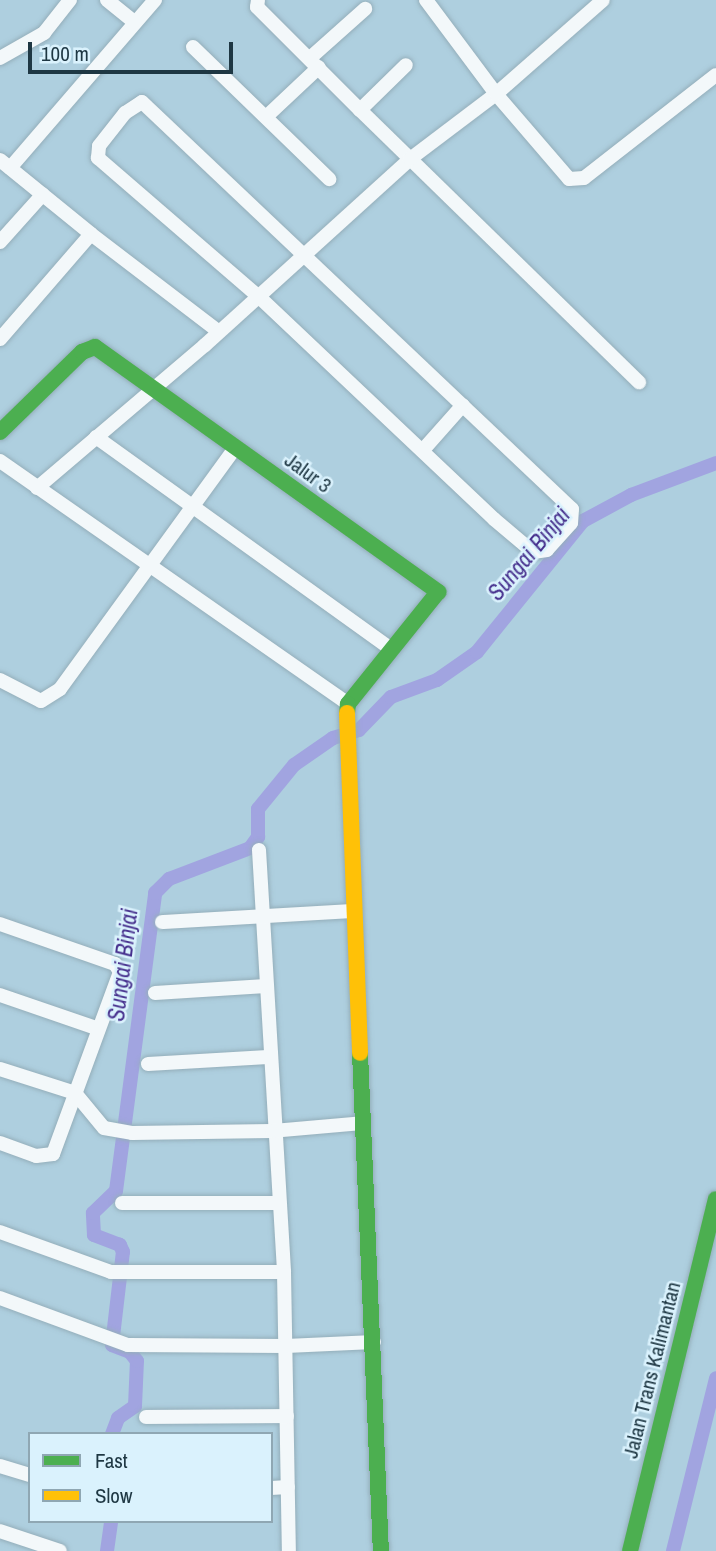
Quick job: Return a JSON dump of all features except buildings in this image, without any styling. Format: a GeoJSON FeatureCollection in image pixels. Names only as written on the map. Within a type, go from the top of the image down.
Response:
{"type":"FeatureCollection","features":[{"type":"Feature","properties":{"kind":"main road","name":"Jalur 3"},"geometry":{"type":"LineString","coordinates":[[0,432],[89,349],[102,351],[153,391],[438,592],[392,650]]}},
{"type":"Feature","properties":{"kind":"main road"},"geometry":{"type":"LineString","coordinates":[[381,1551],[345,722],[348,704],[392,650]]}},
{"type":"Feature","properties":{"kind":"main road","name":"Jalan Trans Kalimantan"},"geometry":{"type":"LineString","coordinates":[[630,1551],[716,1199]]}},
{"type":"Feature","properties":{"kind":"main road","name":"Jalan Trans Kalimantan"},"geometry":{"type":"LineString","coordinates":[[646,1551],[716,1260]]}},
{"type":"Feature","properties":{"kind":"street"},"geometry":{"type":"LineString","coordinates":[[0,58],[44,33],[71,0]]}},
{"type":"Feature","properties":{"kind":"street"},"geometry":{"type":"LineString","coordinates":[[107,0],[133,21]]}},
{"type":"Feature","properties":{"kind":"street"},"geometry":{"type":"LineString","coordinates":[[155,0],[5,164],[219,332]]}},
{"type":"Feature","properties":{"kind":"street"},"geometry":{"type":"LineString","coordinates":[[258,0],[257,7],[639,382]]}},
{"type":"Feature","properties":{"kind":"street"},"geometry":{"type":"LineString","coordinates":[[426,0],[496,94],[555,165],[578,180],[716,75]]}},
{"type":"Feature","properties":{"kind":"street"},"geometry":{"type":"LineString","coordinates":[[37,488],[153,391],[410,159],[496,94],[603,0]]}},
{"type":"Feature","properties":{"kind":"street"},"geometry":{"type":"LineString","coordinates":[[267,116],[366,9]]}},
{"type":"Feature","properties":{"kind":"street"},"geometry":{"type":"LineString","coordinates":[[193,47],[329,179]]}},
{"type":"Feature","properties":{"kind":"street"},"geometry":{"type":"LineString","coordinates":[[360,110],[406,65]]}},
{"type":"Feature","properties":{"kind":"street"},"geometry":{"type":"LineString","coordinates":[[142,102],[572,509],[571,523],[547,550],[533,552],[259,297],[98,158],[99,146],[125,113],[142,102]]}},
{"type":"Feature","properties":{"kind":"street"},"geometry":{"type":"LineString","coordinates":[[0,242],[43,194]]}},
{"type":"Feature","properties":{"kind":"street"},"geometry":{"type":"LineString","coordinates":[[0,339],[91,234]]}},
{"type":"Feature","properties":{"kind":"street"},"geometry":{"type":"LineString","coordinates":[[423,450],[463,405]]}},
{"type":"Feature","properties":{"kind":"street"},"geometry":{"type":"LineString","coordinates":[[96,437],[193,503],[392,650]]}},
{"type":"Feature","properties":{"kind":"street"},"geometry":{"type":"LineString","coordinates":[[0,680],[32,698],[49,699],[150,567],[193,503],[236,447]]}},
{"type":"Feature","properties":{"kind":"street"},"geometry":{"type":"LineString","coordinates":[[0,461],[348,704]]}},
{"type":"Feature","properties":{"kind":"street"},"geometry":{"type":"LineString","coordinates":[[258,850],[272,1131],[284,1272],[289,1551]]}},
{"type":"Feature","properties":{"kind":"street"},"geometry":{"type":"LineString","coordinates":[[162,922],[354,911]]}},
{"type":"Feature","properties":{"kind":"street"},"geometry":{"type":"LineString","coordinates":[[0,924],[118,966],[120,976],[96,1028],[75,1093],[49,1157],[0,1143]]}},
{"type":"Feature","properties":{"kind":"street"},"geometry":{"type":"LineString","coordinates":[[155,993],[266,986]]}},
{"type":"Feature","properties":{"kind":"street"},"geometry":{"type":"LineString","coordinates":[[0,995],[96,1028]]}},
{"type":"Feature","properties":{"kind":"street"},"geometry":{"type":"LineString","coordinates":[[148,1064],[268,1057]]}},
{"type":"Feature","properties":{"kind":"street"},"geometry":{"type":"LineString","coordinates":[[0,1069],[75,1093],[104,1128],[132,1133],[272,1131],[364,1123]]}},
{"type":"Feature","properties":{"kind":"street"},"geometry":{"type":"LineString","coordinates":[[122,1203],[278,1203]]}},
{"type":"Feature","properties":{"kind":"street"},"geometry":{"type":"LineString","coordinates":[[0,1233],[111,1272],[284,1272]]}},
{"type":"Feature","properties":{"kind":"street"},"geometry":{"type":"LineString","coordinates":[[0,1298],[128,1345],[286,1346],[374,1342]]}},
{"type":"Feature","properties":{"kind":"street"},"geometry":{"type":"LineString","coordinates":[[146,1417],[287,1416]]}},
{"type":"Feature","properties":{"kind":"street"},"geometry":{"type":"LineString","coordinates":[[0,1466],[28,1474]]}},
{"type":"Feature","properties":{"kind":"street"},"geometry":{"type":"LineString","coordinates":[[273,1488],[288,1488]]}},
{"type":"Feature","properties":{"kind":"street"},"geometry":{"type":"LineString","coordinates":[[0,1531],[60,1551]]}},
{"type":"Feature","properties":{"kind":"waterway","name":"Sungai Binjai"},"geometry":{"type":"LineString","coordinates":[[113,1432],[118,1418],[135,1406],[137,1361],[130,1352],[112,1345],[123,1252],[120,1245],[94,1235],[93,1213],[116,1191],[155,893],[169,879],[250,848],[258,837],[258,809],[294,765],[333,738],[359,730],[391,697],[437,680],[477,652],[583,521],[631,495],[716,463]]}},
{"type":"Feature","properties":{"kind":"waterway"},"geometry":{"type":"LineString","coordinates":[[673,1551],[716,1378]]}},
{"type":"Feature","properties":{"kind":"waterway","name":"Sungai Binjai"},"geometry":{"type":"LineString","coordinates":[[107,1551],[111,1523]]}},
{"type":"Feature","properties":{"kind":"traffic: fast"},"geometry":{"type":"LineString","coordinates":[[0,432],[82,352],[95,347],[438,592],[348,704],[347,713]]}},
{"type":"Feature","properties":{"kind":"traffic: fast"},"geometry":{"type":"LineString","coordinates":[[360,1053],[381,1551]]}},
{"type":"Feature","properties":{"kind":"traffic: fast"},"geometry":{"type":"LineString","coordinates":[[630,1551],[716,1199]]}},
{"type":"Feature","properties":{"kind":"traffic: slow"},"geometry":{"type":"LineString","coordinates":[[347,713],[360,1053]]}}]}
